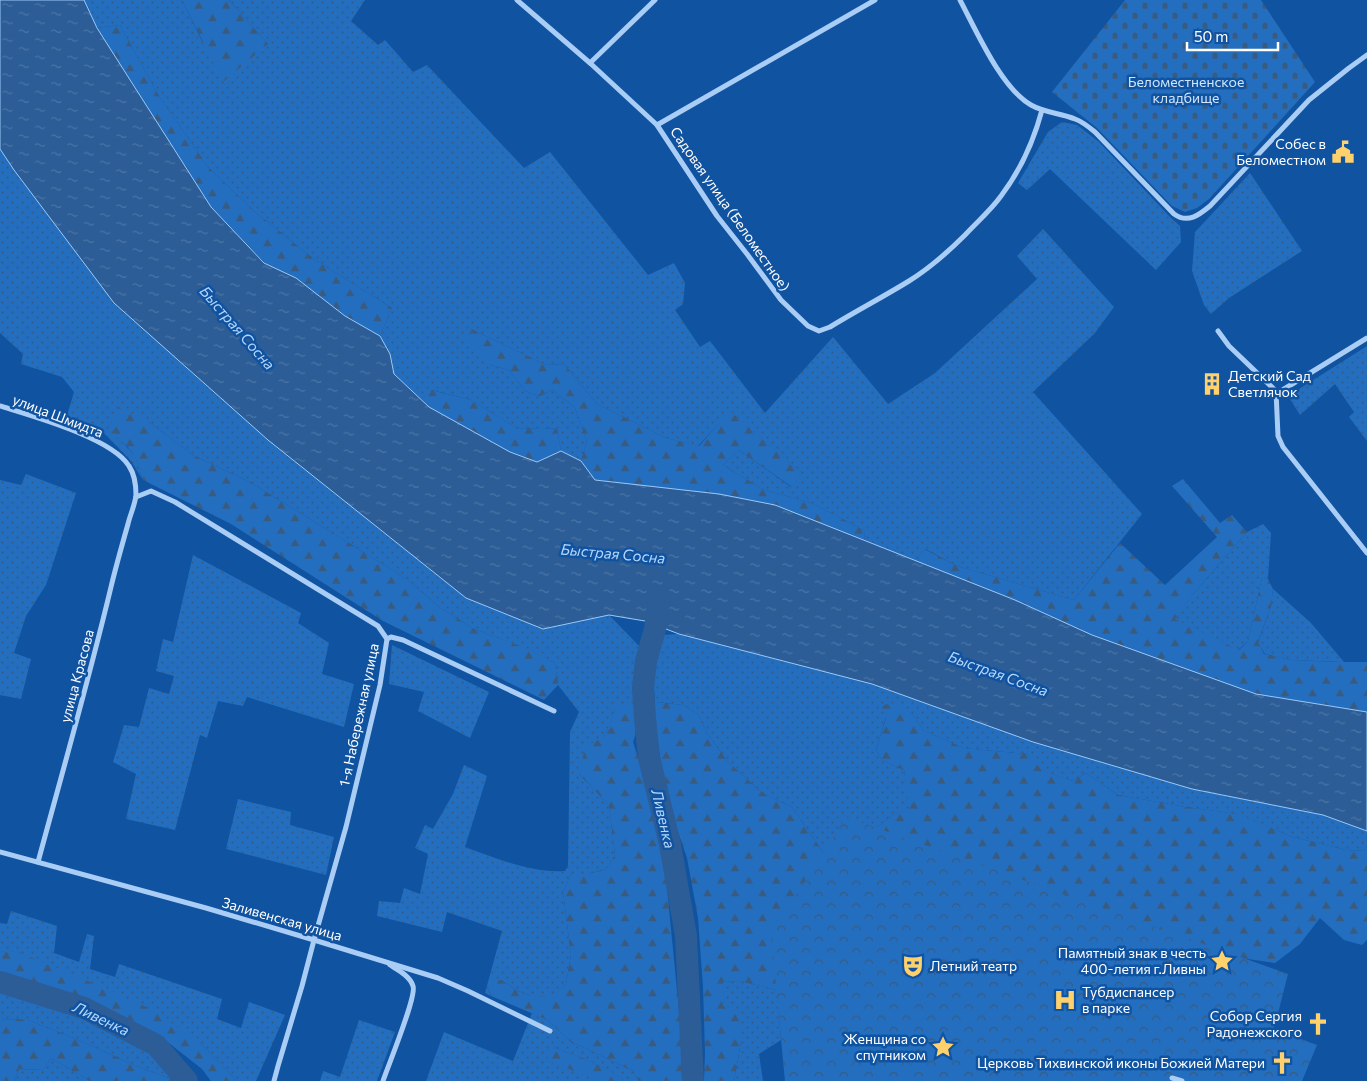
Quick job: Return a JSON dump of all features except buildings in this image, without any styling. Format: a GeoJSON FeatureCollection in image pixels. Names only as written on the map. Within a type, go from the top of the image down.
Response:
{"type":"FeatureCollection","features":[{"type":"Feature","properties":{"kind":"street","name":"Садовая улица (Беломестное)"},"geometry":{"type":"LineString","coordinates":[[517,0],[590,62],[657,125],[717,216],[781,300],[808,326],[819,331],[830,327],[910,280],[944,256],[986,214],[1001,196],[1030,146],[1042,110]]}},
{"type":"Feature","properties":{"kind":"street"},"geometry":{"type":"LineString","coordinates":[[590,62],[656,0]]}},
{"type":"Feature","properties":{"kind":"street"},"geometry":{"type":"LineString","coordinates":[[657,125],[875,0]]}},
{"type":"Feature","properties":{"kind":"street"},"geometry":{"type":"LineString","coordinates":[[960,0],[1006,83],[1021,98],[1030,105],[1042,110],[1075,119],[1086,125],[1174,214],[1181,218],[1194,218],[1210,206],[1309,100],[1367,55]]}},
{"type":"Feature","properties":{"kind":"street"},"geometry":{"type":"LineString","coordinates":[[1218,331],[1229,346],[1276,391],[1278,436],[1283,447],[1367,553]]}},
{"type":"Feature","properties":{"kind":"street"},"geometry":{"type":"LineString","coordinates":[[1276,394],[1367,338]]}},
{"type":"Feature","properties":{"kind":"street","name":"улица Шмидта"},"geometry":{"type":"LineString","coordinates":[[0,406],[49,421],[116,452],[126,461],[136,481],[136,497]]}},
{"type":"Feature","properties":{"kind":"street","name":"1-я Набережная улица"},"geometry":{"type":"LineString","coordinates":[[136,497],[151,491],[174,502],[378,626],[387,639],[380,685],[346,826],[274,1081]]}},
{"type":"Feature","properties":{"kind":"street","name":"улица Красова"},"geometry":{"type":"LineString","coordinates":[[38,862],[136,497]]}},
{"type":"Feature","properties":{"kind":"street"},"geometry":{"type":"LineString","coordinates":[[387,639],[391,637],[403,640],[554,711]]}},
{"type":"Feature","properties":{"kind":"street","name":"Заливенская улица"},"geometry":{"type":"LineString","coordinates":[[0,852],[314,940],[438,978],[550,1030]]}},
{"type":"Feature","properties":{"kind":"street"},"geometry":{"type":"LineString","coordinates":[[383,1081],[414,992],[413,986],[406,976],[386,962]]}},
{"type":"Feature","properties":{"kind":"street"},"geometry":{"type":"LineString","coordinates":[[1172,1078],[1182,1081]]}},
{"type":"Feature","properties":{"kind":"green space"},"geometry":{"type":"Polygon","coordinates":[[[84,0],[182,0],[202,41],[268,44],[229,0],[365,0],[351,21],[378,45],[385,40],[413,72],[427,65],[524,168],[550,152],[648,275],[674,263],[685,283],[683,304],[675,310],[700,347],[710,341],[765,413],[833,337],[888,404],[935,373],[1037,279],[1017,256],[1043,229],[1114,307],[1095,333],[1033,392],[1142,514],[1074,600],[957,566],[925,549],[918,562],[864,541],[865,531],[814,504],[762,489],[723,465],[739,450],[791,487],[802,473],[730,412],[698,446],[666,438],[597,404],[564,364],[546,365],[471,329],[490,365],[509,370],[525,391],[539,396],[553,390],[575,408],[587,442],[581,461],[561,451],[557,429],[518,429],[471,400],[432,390],[422,400],[394,374],[390,354],[380,336],[392,308],[315,260],[255,212],[208,167],[157,93],[120,25],[97,28],[84,0]]]}},
{"type":"Feature","properties":{"kind":"green space"},"geometry":{"type":"Polygon","coordinates":[[[182,0],[229,0],[268,44],[223,82],[182,0]]]}},
{"type":"Feature","properties":{"kind":"green space","name":"Беломестненское кладбище"},"geometry":{"type":"Polygon","coordinates":[[[1125,0],[1261,0],[1315,82],[1209,199],[1197,208],[1185,212],[1172,206],[1097,128],[1052,92],[1125,0]]]}},
{"type":"Feature","properties":{"kind":"green space"},"geometry":{"type":"Polygon","coordinates":[[[120,25],[157,93],[208,167],[255,212],[315,260],[392,308],[380,336],[345,316],[296,278],[265,263],[211,207],[97,28],[120,25]]]}},
{"type":"Feature","properties":{"kind":"green space"},"geometry":{"type":"Polygon","coordinates":[[[1062,122],[1077,125],[1099,142],[1180,226],[1181,242],[1156,270],[1050,169],[1027,190],[1018,183],[1048,132],[1062,122]]]}},
{"type":"Feature","properties":{"kind":"green space"},"geometry":{"type":"Polygon","coordinates":[[[0,149],[14,170],[268,440],[466,598],[543,629],[609,615],[641,648],[635,707],[618,705],[604,737],[579,774],[609,805],[615,855],[606,869],[588,874],[571,874],[563,892],[571,955],[566,984],[553,996],[531,996],[518,991],[501,980],[488,989],[491,996],[485,993],[502,931],[447,912],[442,932],[377,916],[379,901],[400,903],[404,888],[420,894],[428,854],[415,848],[425,825],[433,829],[453,794],[464,765],[487,776],[465,847],[539,870],[565,871],[568,866],[570,732],[579,712],[558,685],[555,663],[527,649],[474,629],[439,607],[407,579],[250,482],[194,456],[149,422],[112,430],[135,456],[143,480],[131,461],[101,430],[66,419],[74,392],[62,377],[21,364],[23,354],[0,333],[0,149]]]}},
{"type":"Feature","properties":{"kind":"green space"},"geometry":{"type":"Polygon","coordinates":[[[1250,173],[1302,251],[1229,298],[1211,314],[1204,305],[1192,271],[1195,232],[1250,173]]]}},
{"type":"Feature","properties":{"kind":"green space"},"geometry":{"type":"Polygon","coordinates":[[[471,329],[546,365],[564,364],[597,404],[666,438],[699,446],[730,411],[802,473],[792,487],[739,450],[723,465],[762,489],[814,504],[865,531],[864,541],[775,505],[719,494],[595,480],[581,461],[587,442],[575,408],[553,390],[539,396],[525,391],[509,370],[490,365],[465,337],[471,329]]]}},
{"type":"Feature","properties":{"kind":"green space"},"geometry":{"type":"Polygon","coordinates":[[[1367,346],[1367,441],[1349,417],[1354,412],[1335,384],[1300,415],[1288,396],[1367,346]]]}},
{"type":"Feature","properties":{"kind":"green space"},"geometry":{"type":"Polygon","coordinates":[[[431,390],[471,400],[518,429],[557,429],[561,451],[537,462],[510,452],[429,407],[422,400],[431,390]]]}},
{"type":"Feature","properties":{"kind":"green space"},"geometry":{"type":"Polygon","coordinates":[[[119,407],[149,422],[194,456],[250,482],[407,579],[439,607],[474,629],[528,649],[555,663],[558,685],[544,700],[383,621],[231,524],[143,480],[135,457],[112,430],[114,417],[119,407]]]}},
{"type":"Feature","properties":{"kind":"green space"},"geometry":{"type":"Polygon","coordinates":[[[26,474],[76,493],[46,585],[26,616],[14,653],[31,659],[21,699],[0,695],[0,480],[21,485],[26,474]]]}},
{"type":"Feature","properties":{"kind":"green space"},"geometry":{"type":"Polygon","coordinates":[[[1183,479],[1220,523],[1232,515],[1247,532],[1194,593],[1175,619],[1239,650],[1248,641],[1262,578],[1268,579],[1273,589],[1271,606],[1258,642],[1264,654],[1291,660],[1367,662],[1367,712],[1256,694],[1092,635],[1015,600],[918,562],[924,549],[957,566],[1074,600],[1120,543],[1165,585],[1217,537],[1172,486],[1183,479]]]}},
{"type":"Feature","properties":{"kind":"green space"},"geometry":{"type":"Polygon","coordinates":[[[1263,524],[1271,533],[1268,579],[1262,578],[1248,641],[1238,650],[1174,619],[1247,532],[1263,524]]]}},
{"type":"Feature","properties":{"kind":"green space"},"geometry":{"type":"Polygon","coordinates":[[[193,555],[301,613],[298,623],[329,643],[322,674],[354,684],[344,727],[247,697],[243,706],[218,701],[207,738],[200,735],[175,830],[126,819],[136,774],[113,762],[124,725],[139,727],[149,688],[169,694],[174,676],[156,671],[163,639],[173,642],[193,555]]]}},
{"type":"Feature","properties":{"kind":"green space"},"geometry":{"type":"Polygon","coordinates":[[[1273,589],[1311,623],[1344,662],[1291,660],[1265,654],[1258,643],[1271,606],[1273,589]]]}},
{"type":"Feature","properties":{"kind":"green space"},"geometry":{"type":"Polygon","coordinates":[[[679,634],[872,684],[1033,742],[1192,789],[1323,815],[1367,831],[1367,851],[1346,850],[1293,837],[1237,814],[1118,795],[1086,773],[1073,781],[1042,771],[1027,754],[963,748],[923,730],[911,712],[886,717],[876,750],[882,760],[904,770],[910,809],[893,815],[873,830],[827,858],[792,807],[762,793],[728,762],[707,733],[698,714],[683,705],[655,702],[652,665],[662,635],[679,634]]]}},
{"type":"Feature","properties":{"kind":"green space"},"geometry":{"type":"Polygon","coordinates":[[[392,645],[489,692],[470,738],[418,711],[424,692],[389,684],[392,645]]]}},
{"type":"Feature","properties":{"kind":"green space"},"geometry":{"type":"Polygon","coordinates":[[[655,702],[683,705],[698,714],[707,733],[728,762],[762,793],[792,807],[827,858],[777,990],[740,981],[723,982],[723,1006],[739,1010],[741,1042],[734,1081],[704,1081],[703,987],[698,918],[687,858],[666,797],[654,716],[655,702]]]}},
{"type":"Feature","properties":{"kind":"green space"},"geometry":{"type":"Polygon","coordinates":[[[891,703],[911,712],[923,730],[963,748],[1027,754],[1043,771],[1073,781],[1086,773],[1118,795],[1238,814],[1293,837],[1346,850],[1367,851],[1367,940],[1362,945],[1344,940],[1320,918],[1300,944],[1275,963],[1220,955],[873,830],[893,815],[909,808],[904,770],[882,760],[876,750],[886,718],[881,706],[891,703]]]}},
{"type":"Feature","properties":{"kind":"green space"},"geometry":{"type":"Polygon","coordinates":[[[618,704],[635,707],[637,730],[633,742],[653,805],[666,878],[681,1031],[682,1081],[639,1081],[633,1071],[570,1041],[548,1020],[491,996],[488,989],[491,981],[501,980],[518,991],[531,996],[552,996],[566,984],[571,955],[563,892],[571,874],[588,874],[606,869],[615,855],[609,805],[579,774],[585,747],[604,737],[618,704]]]}},
{"type":"Feature","properties":{"kind":"green space"},"geometry":{"type":"Polygon","coordinates":[[[238,799],[291,812],[290,825],[334,837],[326,875],[226,849],[238,799]]]}},
{"type":"Feature","properties":{"kind":"green space"},"geometry":{"type":"Polygon","coordinates":[[[846,817],[1288,974],[1274,1029],[1317,1045],[1302,1081],[785,1081],[771,933],[846,817]]]}},
{"type":"Feature","properties":{"kind":"green space"},"geometry":{"type":"Polygon","coordinates":[[[11,911],[57,926],[54,953],[79,962],[87,934],[94,936],[90,969],[115,977],[119,964],[222,999],[217,1019],[241,1028],[249,1002],[285,1015],[256,1081],[237,1081],[200,1043],[18,952],[0,952],[0,923],[7,924],[11,911]]]}},
{"type":"Feature","properties":{"kind":"green space"},"geometry":{"type":"Polygon","coordinates":[[[0,952],[18,952],[153,1010],[200,1043],[237,1081],[211,1081],[202,1069],[156,1033],[101,1006],[0,975],[0,952]]]}},
{"type":"Feature","properties":{"kind":"green space"},"geometry":{"type":"Polygon","coordinates":[[[740,981],[777,990],[781,1040],[759,1054],[763,1081],[734,1081],[741,1042],[723,1006],[723,982],[740,981]]]}},
{"type":"Feature","properties":{"kind":"green space"},"geometry":{"type":"Polygon","coordinates":[[[0,992],[50,1005],[116,1032],[153,1054],[181,1081],[138,1067],[28,1020],[0,1019],[0,992]]]}},
{"type":"Feature","properties":{"kind":"green space"},"geometry":{"type":"Polygon","coordinates":[[[532,1013],[548,1020],[570,1041],[633,1071],[639,1081],[624,1081],[609,1070],[553,1047],[599,1081],[426,1081],[444,1032],[513,1061],[532,1013]]]}},
{"type":"Feature","properties":{"kind":"green space"},"geometry":{"type":"Polygon","coordinates":[[[0,1019],[28,1020],[138,1067],[177,1081],[90,1081],[51,1058],[43,1070],[19,1069],[14,1081],[0,1081],[0,1019]]]}},
{"type":"Feature","properties":{"kind":"green space"},"geometry":{"type":"Polygon","coordinates":[[[359,1020],[395,1032],[377,1081],[320,1081],[323,1071],[340,1077],[359,1020]]]}},
{"type":"Feature","properties":{"kind":"green space"},"geometry":{"type":"Polygon","coordinates":[[[552,1047],[600,1065],[624,1081],[599,1081],[549,1061],[546,1051],[552,1047]]]}},
{"type":"Feature","properties":{"kind":"green space"},"geometry":{"type":"Polygon","coordinates":[[[51,1058],[90,1081],[14,1081],[19,1069],[43,1070],[51,1058]]]}},
{"type":"Feature","properties":{"kind":"water","name":"Быстрая Сосна"},"geometry":{"type":"Polygon","coordinates":[[[0,0],[84,0],[97,28],[211,207],[264,263],[296,278],[345,316],[380,336],[390,354],[394,374],[429,407],[510,452],[537,462],[561,451],[581,461],[595,480],[719,494],[775,505],[1015,600],[1092,635],[1256,694],[1367,712],[1367,831],[1323,815],[1192,789],[1033,742],[872,684],[679,634],[645,621],[609,615],[543,629],[466,598],[268,440],[114,303],[0,149],[0,0]]]}},
{"type":"Feature","properties":{"kind":"waterway","name":"Ливенка"},"geometry":{"type":"LineString","coordinates":[[660,596],[655,629],[646,661],[643,688],[645,718],[649,758],[670,844],[686,936],[693,1081]]}},
{"type":"Feature","properties":{"kind":"waterway","name":"Ливенка"},"geometry":{"type":"LineString","coordinates":[[0,982],[84,1008],[156,1045],[187,1081]]}},
{"type":"Feature","properties":{"kind":"place","name":"Собес в Беломестном"},"geometry":{"type":"Point","coordinates":[1343,152]}},
{"type":"Feature","properties":{"kind":"place","name":"Детский Сад Светлячок"},"geometry":{"type":"Point","coordinates":[1212,384]}},
{"type":"Feature","properties":{"kind":"place","name":"Памятный знак в честь 400-летия г.Ливны"},"geometry":{"type":"Point","coordinates":[1222,961]}},
{"type":"Feature","properties":{"kind":"place","name":"Летний театр"},"geometry":{"type":"Point","coordinates":[913,966]}},
{"type":"Feature","properties":{"kind":"place","name":"Тубдиспансер в парке"},"geometry":{"type":"Point","coordinates":[1065,1000]}},
{"type":"Feature","properties":{"kind":"place","name":"Собор Сергия Радонежского"},"geometry":{"type":"Point","coordinates":[1318,1024]}},
{"type":"Feature","properties":{"kind":"place","name":"Женщина со спутником"},"geometry":{"type":"Point","coordinates":[943,1047]}},
{"type":"Feature","properties":{"kind":"place","name":"Церковь Тихвинской иконы Божией Матери"},"geometry":{"type":"Point","coordinates":[1282,1063]}}]}
